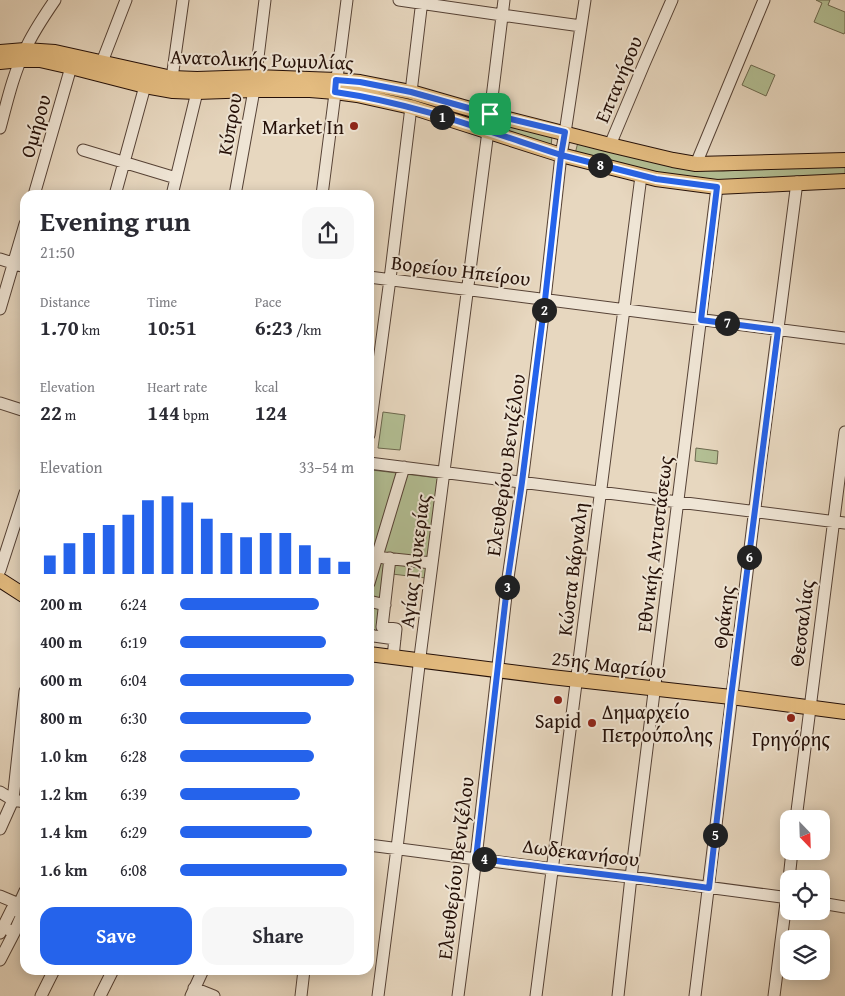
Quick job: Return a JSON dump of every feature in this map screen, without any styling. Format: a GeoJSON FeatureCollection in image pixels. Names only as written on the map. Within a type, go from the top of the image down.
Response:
{"type":"FeatureCollection","features":[{"type":"Feature","properties":{"kind":"main road","name":"Ανατολικής Ρωμυλίας"},"geometry":{"type":"LineString","coordinates":[[0,52],[23,55],[146,86],[173,90],[197,92],[255,83]]}},
{"type":"Feature","properties":{"kind":"main road","name":"Ανατολικής Ρωμυλίας"},"geometry":{"type":"LineString","coordinates":[[0,62],[23,55],[56,52],[172,78],[336,86],[360,82],[411,92],[610,145],[696,164],[845,160]]}},
{"type":"Feature","properties":{"kind":"main road","name":"Ανατολικής Ρωμυλίας"},"geometry":{"type":"LineString","coordinates":[[336,86],[410,107],[561,155],[656,179],[717,187],[845,181]]}},
{"type":"Feature","properties":{"kind":"main road"},"geometry":{"type":"LineString","coordinates":[[0,580],[20,593]]}},
{"type":"Feature","properties":{"kind":"main road","name":"25ης Μαρτίου"},"geometry":{"type":"LineString","coordinates":[[374,655],[845,712]]}},
{"type":"Feature","properties":{"kind":"street"},"geometry":{"type":"LineString","coordinates":[[0,128],[14,78],[23,55],[55,0]]}},
{"type":"Feature","properties":{"kind":"street"},"geometry":{"type":"LineString","coordinates":[[102,62],[126,0]]}},
{"type":"Feature","properties":{"kind":"street"},"geometry":{"type":"LineString","coordinates":[[172,78],[183,0]]}},
{"type":"Feature","properties":{"kind":"street","name":"Κύπρου"},"geometry":{"type":"LineString","coordinates":[[236,190],[255,83],[265,0]]}},
{"type":"Feature","properties":{"kind":"street"},"geometry":{"type":"LineString","coordinates":[[323,190],[347,0]]}},
{"type":"Feature","properties":{"kind":"street"},"geometry":{"type":"LineString","coordinates":[[399,0],[581,26]]}},
{"type":"Feature","properties":{"kind":"street"},"geometry":{"type":"LineString","coordinates":[[490,114],[504,0]]}},
{"type":"Feature","properties":{"kind":"street","name":"Ελευθερίου Βενιζέλου"},"geometry":{"type":"LineString","coordinates":[[458,996],[508,578],[545,300],[561,155],[585,0]]}},
{"type":"Feature","properties":{"kind":"street","name":"Επτανήσου"},"geometry":{"type":"LineString","coordinates":[[610,145],[672,0]]}},
{"type":"Feature","properties":{"kind":"street"},"geometry":{"type":"LineString","coordinates":[[411,92],[422,2]]}},
{"type":"Feature","properties":{"kind":"street"},"geometry":{"type":"LineString","coordinates":[[696,164],[759,2]]}},
{"type":"Feature","properties":{"kind":"street","name":"Ομήρου"},"geometry":{"type":"LineString","coordinates":[[35,190],[72,67]]}},
{"type":"Feature","properties":{"kind":"street"},"geometry":{"type":"LineString","coordinates":[[117,190],[146,86]]}},
{"type":"Feature","properties":{"kind":"street"},"geometry":{"type":"LineString","coordinates":[[173,190],[197,92]]}},
{"type":"Feature","properties":{"kind":"street"},"geometry":{"type":"LineString","coordinates":[[374,397],[410,107]]}},
{"type":"Feature","properties":{"kind":"street","name":"Αγίας Γλυκερίας"},"geometry":{"type":"LineString","coordinates":[[378,996],[488,131]]}},
{"type":"Feature","properties":{"kind":"street"},"geometry":{"type":"LineString","coordinates":[[83,150],[176,178]]}},
{"type":"Feature","properties":{"kind":"street","name":"Κώστα Βάρναλη"},"geometry":{"type":"LineString","coordinates":[[536,996],[641,176]]}},
{"type":"Feature","properties":{"kind":"street","name":"Θράκης"},"geometry":{"type":"LineString","coordinates":[[695,996],[797,182]]}},
{"type":"Feature","properties":{"kind":"street","name":"Εθνικής Αντιστάσεως"},"geometry":{"type":"LineString","coordinates":[[618,996],[631,877],[717,187]]}},
{"type":"Feature","properties":{"kind":"street"},"geometry":{"type":"LineString","coordinates":[[0,308],[20,242]]}},
{"type":"Feature","properties":{"kind":"street"},"geometry":{"type":"LineString","coordinates":[[0,259],[20,265]]}},
{"type":"Feature","properties":{"kind":"street","name":"Βορείου Ηπείρου"},"geometry":{"type":"LineString","coordinates":[[374,277],[845,338]]}},
{"type":"Feature","properties":{"kind":"street"},"geometry":{"type":"LineString","coordinates":[[0,403],[20,409]]}},
{"type":"Feature","properties":{"kind":"street","name":"Θεσσαλίας"},"geometry":{"type":"LineString","coordinates":[[797,810],[809,708],[839,522],[845,432]]}},
{"type":"Feature","properties":{"kind":"street"},"geometry":{"type":"LineString","coordinates":[[374,464],[839,522]]}},
{"type":"Feature","properties":{"kind":"street"},"geometry":{"type":"LineString","coordinates":[[374,553],[404,467]]}},
{"type":"Feature","properties":{"kind":"street"},"geometry":{"type":"LineString","coordinates":[[0,570],[20,508]]}},
{"type":"Feature","properties":{"kind":"street"},"geometry":{"type":"LineString","coordinates":[[390,558],[382,627],[396,629],[393,657]]}},
{"type":"Feature","properties":{"kind":"street"},"geometry":{"type":"LineString","coordinates":[[374,559],[390,558],[432,563]]}},
{"type":"Feature","properties":{"kind":"street"},"geometry":{"type":"LineString","coordinates":[[374,602],[384,605]]}},
{"type":"Feature","properties":{"kind":"street"},"geometry":{"type":"LineString","coordinates":[[374,636],[395,639]]}},
{"type":"Feature","properties":{"kind":"street"},"geometry":{"type":"LineString","coordinates":[[0,829],[13,800],[20,736]]}},
{"type":"Feature","properties":{"kind":"street"},"geometry":{"type":"LineString","coordinates":[[0,792],[13,800],[20,801]]}},
{"type":"Feature","properties":{"kind":"street","name":"Δωδεκανήσου"},"geometry":{"type":"LineString","coordinates":[[374,846],[780,897]]}},
{"type":"Feature","properties":{"kind":"street"},"geometry":{"type":"LineString","coordinates":[[0,896],[18,904]]}},
{"type":"Feature","properties":{"kind":"street"},"geometry":{"type":"LineString","coordinates":[[14,933],[1,930],[12,909],[20,900]]}},
{"type":"Feature","properties":{"kind":"street"},"geometry":{"type":"LineString","coordinates":[[18,904],[20,913]]}},
{"type":"Feature","properties":{"kind":"street"},"geometry":{"type":"LineString","coordinates":[[830,904],[845,907]]}},
{"type":"Feature","properties":{"kind":"street"},"geometry":{"type":"LineString","coordinates":[[0,960],[20,919]]}},
{"type":"Feature","properties":{"kind":"street"},"geometry":{"type":"LineString","coordinates":[[774,996],[785,920]]}},
{"type":"Feature","properties":{"kind":"street"},"geometry":{"type":"LineString","coordinates":[[41,996],[52,975]]}},
{"type":"Feature","properties":{"kind":"street"},"geometry":{"type":"LineString","coordinates":[[100,996],[110,975]]}},
{"type":"Feature","properties":{"kind":"street"},"geometry":{"type":"LineString","coordinates":[[201,975],[193,992],[214,996]]}},
{"type":"Feature","properties":{"kind":"street"},"geometry":{"type":"LineString","coordinates":[[301,996],[303,975]]}},
{"type":"Feature","properties":{"kind":"green space"},"geometry":{"type":"Polygon","coordinates":[[[816,0],[830,0],[828,5],[845,12],[844,34],[814,22],[822,3],[816,0]]]}},
{"type":"Feature","properties":{"kind":"green space"},"geometry":{"type":"Polygon","coordinates":[[[751,65],[775,75],[766,96],[742,85],[751,65]]]}},
{"type":"Feature","properties":{"kind":"green space"},"geometry":{"type":"Polygon","coordinates":[[[339,85],[390,93],[552,136],[551,147],[339,85]]]}},
{"type":"Feature","properties":{"kind":"green space"},"geometry":{"type":"Polygon","coordinates":[[[578,142],[690,170],[723,171],[845,165],[845,177],[722,181],[671,176],[575,154],[578,142]]]}},
{"type":"Feature","properties":{"kind":"green space"},"geometry":{"type":"Polygon","coordinates":[[[383,412],[405,415],[400,450],[378,448],[383,412]]]}},
{"type":"Feature","properties":{"kind":"green space"},"geometry":{"type":"Polygon","coordinates":[[[696,448],[718,451],[717,464],[695,461],[696,448]]]}},
{"type":"Feature","properties":{"kind":"green space"},"geometry":{"type":"Polygon","coordinates":[[[374,470],[438,478],[426,578],[392,574],[386,625],[374,635],[374,470]]]}},
{"type":"Feature","properties":{"kind":"place","name":"Market In"},"geometry":{"type":"Point","coordinates":[354,126]}},
{"type":"Feature","properties":{"kind":"place","name":"Sapid"},"geometry":{"type":"Point","coordinates":[558,700]}},
{"type":"Feature","properties":{"kind":"place","name":"Γρηγόρης"},"geometry":{"type":"Point","coordinates":[791,718]}},
{"type":"Feature","properties":{"kind":"place","name":"Δημαρχείο Πετρούπολης"},"geometry":{"type":"Point","coordinates":[592,723]}},
{"type":"Feature","properties":{"kind":"route"},"geometry":{"type":"LineString","coordinates":[[490,114],[411,92],[360,82],[336,80],[335,92],[374,98],[410,107],[561,155],[545,300],[508,578],[476,858],[709,888],[731,697],[778,330],[701,320],[717,187],[641,176],[561,155],[565,132],[490,114]]}}]}
